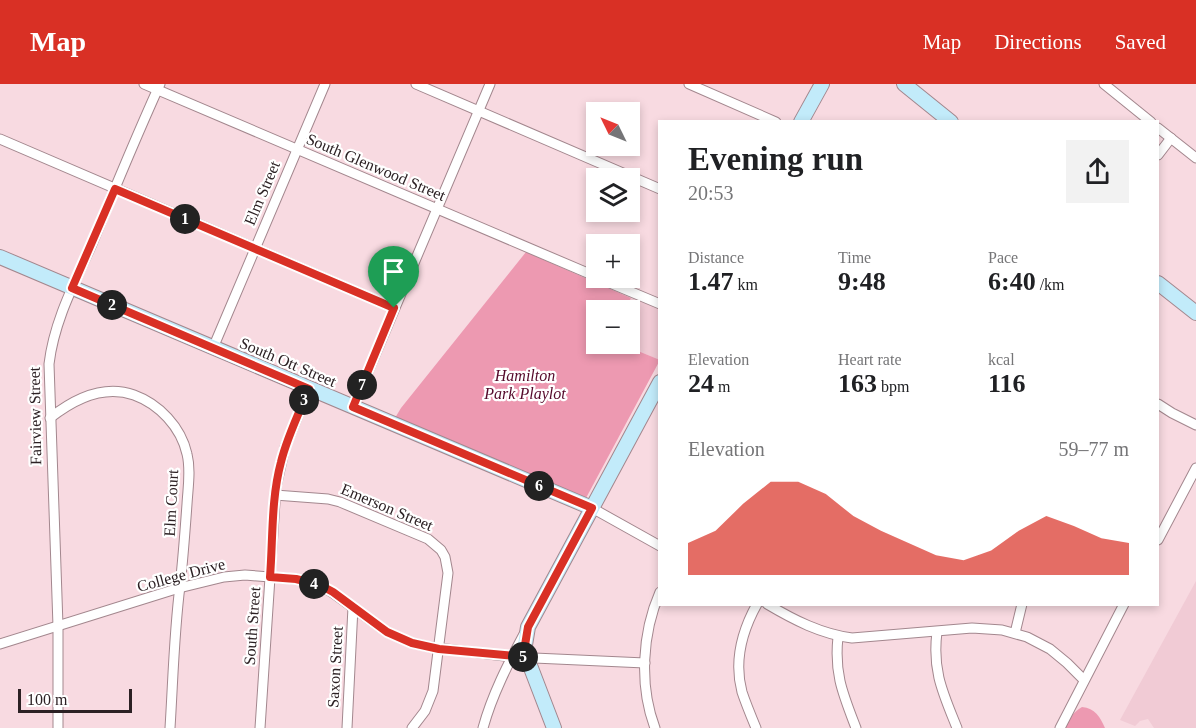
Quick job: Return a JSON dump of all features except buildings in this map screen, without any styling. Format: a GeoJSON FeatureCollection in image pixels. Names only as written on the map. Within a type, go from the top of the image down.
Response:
{"type":"FeatureCollection","features":[{"type":"Feature","properties":{"kind":"street","name":"South Glenwood Street"},"geometry":{"type":"LineString","coordinates":[[144,84],[159,87],[297,150],[586,272]]}},
{"type":"Feature","properties":{"kind":"street","name":"Elm Street"},"geometry":{"type":"LineString","coordinates":[[213,348],[325,84]]}},
{"type":"Feature","properties":{"kind":"street"},"geometry":{"type":"LineString","coordinates":[[416,84],[658,188]]}},
{"type":"Feature","properties":{"kind":"street"},"geometry":{"type":"LineString","coordinates":[[353,407],[490,84]]}},
{"type":"Feature","properties":{"kind":"street"},"geometry":{"type":"LineString","coordinates":[[688,84],[771,120]]}},
{"type":"Feature","properties":{"kind":"street"},"geometry":{"type":"LineString","coordinates":[[802,120],[822,84]]}},
{"type":"Feature","properties":{"kind":"street"},"geometry":{"type":"LineString","coordinates":[[904,84],[947,120]]}},
{"type":"Feature","properties":{"kind":"street"},"geometry":{"type":"LineString","coordinates":[[1104,84],[1148,120]]}},
{"type":"Feature","properties":{"kind":"street","name":"Fairview Street"},"geometry":{"type":"LineString","coordinates":[[58,728],[58,626],[49,364],[51,348],[72,288],[159,87]]}},
{"type":"Feature","properties":{"kind":"street"},"geometry":{"type":"LineString","coordinates":[[1159,129],[1196,158]]}},
{"type":"Feature","properties":{"kind":"street"},"geometry":{"type":"LineString","coordinates":[[1159,154],[1171,138]]}},
{"type":"Feature","properties":{"kind":"street"},"geometry":{"type":"LineString","coordinates":[[0,139],[394,308]]}},
{"type":"Feature","properties":{"kind":"street","name":"South Ott Street"},"geometry":{"type":"LineString","coordinates":[[0,257],[592,508],[658,545]]}},
{"type":"Feature","properties":{"kind":"street"},"geometry":{"type":"LineString","coordinates":[[1159,284],[1196,313]]}},
{"type":"Feature","properties":{"kind":"street","name":"South Glenwood Street"},"geometry":{"type":"LineString","coordinates":[[623,288],[658,303]]}},
{"type":"Feature","properties":{"kind":"street"},"geometry":{"type":"LineString","coordinates":[[483,728],[492,700],[512,657],[658,386]]}},
{"type":"Feature","properties":{"kind":"street","name":"South Street"},"geometry":{"type":"LineString","coordinates":[[260,728],[275,495],[285,447],[309,389]]}},
{"type":"Feature","properties":{"kind":"street","name":"Elm Court"},"geometry":{"type":"LineString","coordinates":[[50,418],[81,399],[104,391],[117,391],[135,395],[152,404],[160,410],[183,440],[189,475],[170,728]]}},
{"type":"Feature","properties":{"kind":"street"},"geometry":{"type":"LineString","coordinates":[[1159,405],[1196,425]]}},
{"type":"Feature","properties":{"kind":"street"},"geometry":{"type":"LineString","coordinates":[[1159,538],[1196,468]]}},
{"type":"Feature","properties":{"kind":"street","name":"Emerson Street"},"geometry":{"type":"LineString","coordinates":[[275,495],[340,502],[435,543],[445,557],[448,573],[439,649]]}},
{"type":"Feature","properties":{"kind":"street","name":"College Drive"},"geometry":{"type":"LineString","coordinates":[[0,644],[179,588],[225,577],[245,575],[308,581],[333,592],[387,632],[412,643],[439,649],[512,657],[645,663]]}},
{"type":"Feature","properties":{"kind":"street"},"geometry":{"type":"LineString","coordinates":[[655,728],[648,702],[645,663],[647,634],[658,598]]}},
{"type":"Feature","properties":{"kind":"street"},"geometry":{"type":"LineString","coordinates":[[756,606],[743,637],[739,664],[742,691],[756,728]]}},
{"type":"Feature","properties":{"kind":"street"},"geometry":{"type":"LineString","coordinates":[[771,606],[806,625],[838,637],[863,638],[972,628],[1014,633],[1050,649],[1084,680]]}},
{"type":"Feature","properties":{"kind":"street"},"geometry":{"type":"LineString","coordinates":[[1014,633],[1021,606]]}},
{"type":"Feature","properties":{"kind":"street"},"geometry":{"type":"LineString","coordinates":[[1060,728],[1123,606]]}},
{"type":"Feature","properties":{"kind":"street","name":"Saxon Street"},"geometry":{"type":"LineString","coordinates":[[347,728],[353,607]]}},
{"type":"Feature","properties":{"kind":"street"},"geometry":{"type":"LineString","coordinates":[[528,627],[525,645],[527,657],[554,728]]}},
{"type":"Feature","properties":{"kind":"street"},"geometry":{"type":"LineString","coordinates":[[937,632],[935,660],[937,674],[957,728]]}},
{"type":"Feature","properties":{"kind":"street"},"geometry":{"type":"LineString","coordinates":[[838,637],[836,651],[838,678],[856,728]]}},
{"type":"Feature","properties":{"kind":"street"},"geometry":{"type":"LineString","coordinates":[[412,728],[430,702],[439,649]]}},
{"type":"Feature","properties":{"kind":"shaded area"},"geometry":{"type":"Polygon","coordinates":[[[640,301],[658,308],[658,359],[640,352],[640,301]]]}},
{"type":"Feature","properties":{"kind":"shaded area"},"geometry":{"type":"Polygon","coordinates":[[[1196,581],[1196,728],[1154,728],[1148,719],[1140,721],[1135,726],[1120,720],[1196,581]]]}},
{"type":"Feature","properties":{"kind":"green space","name":"Hamilton Park Playlot"},"geometry":{"type":"Polygon","coordinates":[[[526,252],[586,278],[586,288],[608,288],[631,298],[630,300],[586,300],[586,354],[640,354],[640,352],[658,359],[658,364],[586,498],[395,418],[526,252]]]}},
{"type":"Feature","properties":{"kind":"green space"},"geometry":{"type":"Polygon","coordinates":[[[1082,707],[1097,714],[1105,728],[1064,728],[1074,713],[1082,707]]]}},
{"type":"Feature","properties":{"kind":"route"},"geometry":{"type":"LineString","coordinates":[[115,189],[394,308],[353,407],[592,508],[528,627],[525,645],[527,657],[439,649],[412,643],[387,632],[320,585],[296,579],[270,577],[275,495],[280,463],[309,389],[72,288],[115,189]]}}]}
